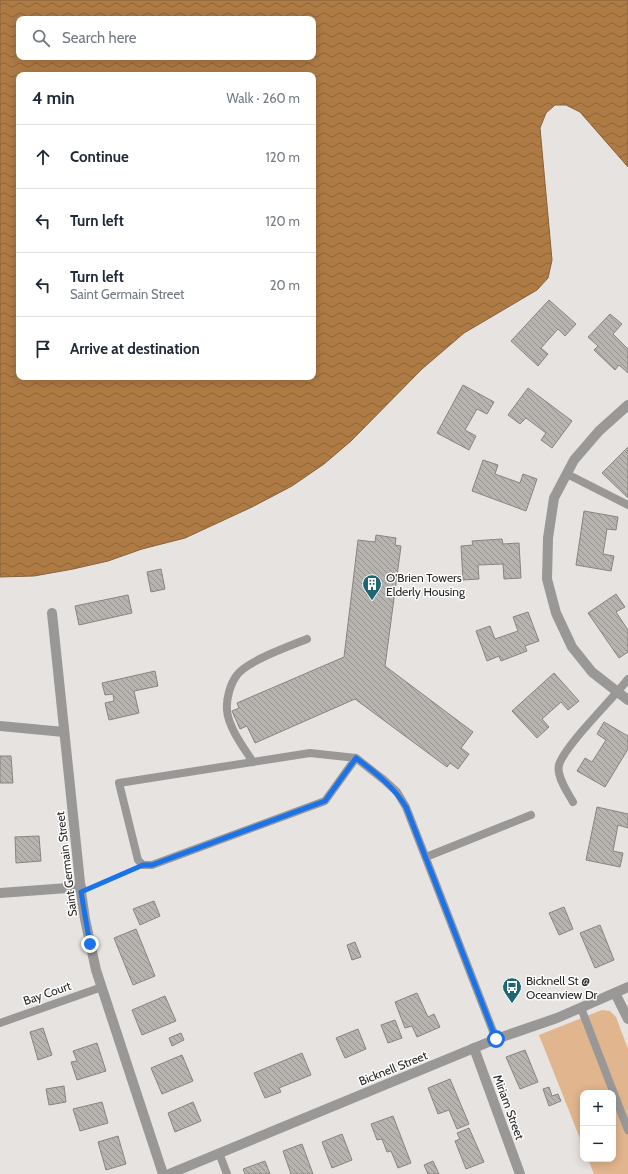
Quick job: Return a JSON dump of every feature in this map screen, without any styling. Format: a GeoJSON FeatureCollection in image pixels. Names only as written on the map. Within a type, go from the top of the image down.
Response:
{"type":"FeatureCollection","features":[{"type":"Feature","properties":{"kind":"street"},"geometry":{"type":"LineString","coordinates":[[628,405],[599,431],[574,460],[554,498],[548,538],[547,579],[556,613],[572,647],[592,672],[617,693],[628,700]]}},
{"type":"Feature","properties":{"kind":"street","name":"Saint Germain Street"},"geometry":{"type":"LineString","coordinates":[[52,613],[81,889],[90,944],[102,987],[163,1174]]}},
{"type":"Feature","properties":{"kind":"street"},"geometry":{"type":"LineString","coordinates":[[0,726],[64,732]]}},
{"type":"Feature","properties":{"kind":"street"},"geometry":{"type":"LineString","coordinates":[[0,893],[81,889]]}},
{"type":"Feature","properties":{"kind":"street","name":"Bicknell Street"},"geometry":{"type":"LineString","coordinates":[[169,1174],[496,1039],[557,1018],[628,987]]}},
{"type":"Feature","properties":{"kind":"street"},"geometry":{"type":"LineString","coordinates":[[615,993],[628,1020]]}},
{"type":"Feature","properties":{"kind":"street","name":"Miriam Street"},"geometry":{"type":"LineString","coordinates":[[474,1048],[520,1174]]}},
{"type":"Feature","properties":{"kind":"lane"},"geometry":{"type":"LineString","coordinates":[[567,474],[628,505]]}},
{"type":"Feature","properties":{"kind":"lane"},"geometry":{"type":"LineString","coordinates":[[253,762],[235,734],[227,711],[229,694],[237,675],[261,658],[307,639]]}},
{"type":"Feature","properties":{"kind":"lane"},"geometry":{"type":"LineString","coordinates":[[573,802],[560,776],[558,766],[566,751],[628,679]]}},
{"type":"Feature","properties":{"kind":"lane"},"geometry":{"type":"LineString","coordinates":[[356,758],[325,801],[152,865],[143,865],[138,860],[119,783],[310,753],[356,758],[397,792],[406,807],[496,1039]]}},
{"type":"Feature","properties":{"kind":"lane"},"geometry":{"type":"LineString","coordinates":[[426,857],[531,815]]}},
{"type":"Feature","properties":{"kind":"lane","name":"Bay Court"},"geometry":{"type":"LineString","coordinates":[[0,1023],[102,987]]}},
{"type":"Feature","properties":{"kind":"lane"},"geometry":{"type":"LineString","coordinates":[[581,1008],[628,1130]]}},
{"type":"Feature","properties":{"kind":"lane"},"geometry":{"type":"LineString","coordinates":[[219,1153],[227,1174]]}},
{"type":"Feature","properties":{"kind":"path"},"geometry":{"type":"LineString","coordinates":[[81,889],[143,865]]}},
{"type":"Feature","properties":{"kind":"shaded area"},"geometry":{"type":"Polygon","coordinates":[[[602,1010],[610,1011],[616,1017],[628,1049],[628,1174],[594,1174],[589,1162],[616,1162],[616,1090],[580,1090],[580,1138],[539,1035],[602,1010]]]}},
{"type":"Feature","properties":{"kind":"water"},"geometry":{"type":"Polygon","coordinates":[[[0,0],[628,0],[628,167],[580,112],[566,105],[555,105],[546,113],[540,128],[552,260],[548,278],[537,290],[464,333],[422,369],[351,441],[324,464],[292,486],[252,507],[185,538],[142,549],[108,561],[34,576],[0,577],[0,0]]]}},
{"type":"Feature","properties":{"kind":"building"},"geometry":{"type":"Polygon","coordinates":[[[549,300],[576,324],[565,336],[558,329],[541,348],[548,354],[538,366],[511,341],[549,300]]]}},
{"type":"Feature","properties":{"kind":"building"},"geometry":{"type":"Polygon","coordinates":[[[610,314],[622,324],[613,334],[628,349],[628,373],[619,365],[615,370],[594,350],[598,346],[588,337],[610,314]]]}},
{"type":"Feature","properties":{"kind":"building"},"geometry":{"type":"Polygon","coordinates":[[[463,385],[494,402],[487,414],[477,409],[465,430],[476,436],[469,450],[437,433],[463,385]]]}},
{"type":"Feature","properties":{"kind":"building"},"geometry":{"type":"Polygon","coordinates":[[[528,388],[572,421],[552,448],[541,440],[546,433],[526,418],[520,424],[508,415],[528,388]]]}},
{"type":"Feature","properties":{"kind":"building"},"geometry":{"type":"Polygon","coordinates":[[[628,447],[628,498],[602,473],[628,447]]]}},
{"type":"Feature","properties":{"kind":"building"},"geometry":{"type":"Polygon","coordinates":[[[483,460],[498,465],[495,474],[520,483],[523,474],[537,479],[526,511],[472,491],[483,460]]]}},
{"type":"Feature","properties":{"kind":"building"},"geometry":{"type":"Polygon","coordinates":[[[584,511],[618,517],[616,530],[607,529],[603,554],[614,556],[611,571],[576,565],[584,511]]]}},
{"type":"Feature","properties":{"kind":"building","name":"O'Brien Towers Elderly Housing"},"geometry":{"type":"Polygon","coordinates":[[[376,535],[396,538],[395,545],[401,546],[385,666],[473,732],[461,748],[469,754],[458,769],[450,763],[447,767],[355,699],[255,743],[247,726],[240,729],[232,711],[239,708],[237,703],[344,657],[358,540],[375,542],[376,535]]]}},
{"type":"Feature","properties":{"kind":"building"},"geometry":{"type":"Polygon","coordinates":[[[502,539],[503,544],[519,543],[521,578],[504,579],[503,564],[478,565],[479,579],[463,580],[461,546],[473,545],[472,541],[502,539]]]}},
{"type":"Feature","properties":{"kind":"building"},"geometry":{"type":"Polygon","coordinates":[[[161,569],[165,589],[151,592],[147,572],[161,569]]]}},
{"type":"Feature","properties":{"kind":"building"},"geometry":{"type":"Polygon","coordinates":[[[616,594],[625,607],[616,612],[628,630],[628,652],[619,658],[588,613],[616,594]]]}},
{"type":"Feature","properties":{"kind":"building"},"geometry":{"type":"Polygon","coordinates":[[[128,595],[132,613],[79,625],[75,606],[128,595]]]}},
{"type":"Feature","properties":{"kind":"building"},"geometry":{"type":"Polygon","coordinates":[[[528,612],[539,641],[525,646],[527,651],[501,661],[499,656],[487,661],[476,631],[490,626],[495,639],[518,631],[513,617],[528,612]]]}},
{"type":"Feature","properties":{"kind":"building"},"geometry":{"type":"Polygon","coordinates":[[[155,671],[158,686],[134,691],[139,713],[109,720],[105,703],[114,701],[113,694],[105,695],[102,683],[155,671]]]}},
{"type":"Feature","properties":{"kind":"building"},"geometry":{"type":"Polygon","coordinates":[[[554,673],[579,701],[568,710],[561,702],[542,719],[549,727],[537,738],[512,711],[554,673]]]}},
{"type":"Feature","properties":{"kind":"building"},"geometry":{"type":"Polygon","coordinates":[[[604,722],[628,736],[628,749],[605,787],[577,771],[585,758],[592,762],[606,740],[597,734],[604,722]]]}},
{"type":"Feature","properties":{"kind":"building"},"geometry":{"type":"Polygon","coordinates":[[[0,756],[11,756],[13,783],[0,783],[0,756]]]}},
{"type":"Feature","properties":{"kind":"building"},"geometry":{"type":"Polygon","coordinates":[[[597,807],[628,814],[628,828],[618,825],[613,851],[623,853],[620,867],[586,860],[597,807]]]}},
{"type":"Feature","properties":{"kind":"building"},"geometry":{"type":"Polygon","coordinates":[[[39,836],[41,861],[16,863],[15,837],[39,836]]]}},
{"type":"Feature","properties":{"kind":"building"},"geometry":{"type":"Polygon","coordinates":[[[154,901],[160,916],[140,925],[133,909],[154,901]]]}},
{"type":"Feature","properties":{"kind":"building"},"geometry":{"type":"Polygon","coordinates":[[[564,907],[573,929],[559,935],[549,913],[564,907]]]}},
{"type":"Feature","properties":{"kind":"building"},"geometry":{"type":"Polygon","coordinates":[[[600,925],[614,960],[595,968],[580,933],[600,925]]]}},
{"type":"Feature","properties":{"kind":"building"},"geometry":{"type":"Polygon","coordinates":[[[136,929],[155,976],[133,985],[114,938],[136,929]]]}},
{"type":"Feature","properties":{"kind":"building"},"geometry":{"type":"Polygon","coordinates":[[[355,942],[361,957],[352,960],[347,945],[355,942]]]}},
{"type":"Feature","properties":{"kind":"building"},"geometry":{"type":"Polygon","coordinates":[[[417,993],[428,1017],[434,1014],[440,1027],[417,1037],[412,1026],[405,1028],[395,1002],[417,993]]]}},
{"type":"Feature","properties":{"kind":"building"},"geometry":{"type":"Polygon","coordinates":[[[165,996],[176,1021],[142,1035],[132,1010],[165,996]]]}},
{"type":"Feature","properties":{"kind":"building"},"geometry":{"type":"Polygon","coordinates":[[[395,1020],[402,1038],[388,1043],[381,1025],[395,1020]]]}},
{"type":"Feature","properties":{"kind":"building"},"geometry":{"type":"Polygon","coordinates":[[[43,1028],[52,1055],[38,1060],[30,1032],[43,1028]]]}},
{"type":"Feature","properties":{"kind":"building"},"geometry":{"type":"Polygon","coordinates":[[[358,1029],[366,1049],[345,1058],[336,1038],[358,1029]]]}},
{"type":"Feature","properties":{"kind":"building"},"geometry":{"type":"Polygon","coordinates":[[[181,1033],[184,1040],[172,1046],[169,1038],[181,1033]]]}},
{"type":"Feature","properties":{"kind":"building"},"geometry":{"type":"Polygon","coordinates":[[[97,1043],[106,1071],[77,1080],[71,1062],[77,1061],[73,1051],[97,1043]]]}},
{"type":"Feature","properties":{"kind":"building"},"geometry":{"type":"Polygon","coordinates":[[[525,1050],[538,1082],[520,1089],[506,1057],[525,1050]]]}},
{"type":"Feature","properties":{"kind":"building"},"geometry":{"type":"Polygon","coordinates":[[[302,1053],[311,1075],[279,1088],[281,1092],[265,1098],[254,1073],[302,1053]]]}},
{"type":"Feature","properties":{"kind":"building"},"geometry":{"type":"Polygon","coordinates":[[[182,1055],[193,1081],[162,1094],[151,1068],[182,1055]]]}},
{"type":"Feature","properties":{"kind":"building"},"geometry":{"type":"Polygon","coordinates":[[[450,1079],[469,1124],[457,1129],[449,1110],[438,1114],[428,1088],[450,1079]]]}},
{"type":"Feature","properties":{"kind":"building"},"geometry":{"type":"Polygon","coordinates":[[[64,1086],[66,1102],[49,1105],[46,1089],[64,1086]]]}},
{"type":"Feature","properties":{"kind":"building"},"geometry":{"type":"Polygon","coordinates":[[[549,1087],[552,1096],[558,1094],[561,1101],[549,1106],[543,1089],[549,1087]]]}},
{"type":"Feature","properties":{"kind":"building"},"geometry":{"type":"Polygon","coordinates":[[[102,1102],[108,1123],[80,1131],[73,1109],[102,1102]]]}},
{"type":"Feature","properties":{"kind":"building"},"geometry":{"type":"Polygon","coordinates":[[[193,1102],[201,1121],[175,1132],[168,1113],[193,1102]]]}},
{"type":"Feature","properties":{"kind":"building"},"geometry":{"type":"Polygon","coordinates":[[[393,1116],[411,1163],[398,1168],[391,1151],[387,1152],[382,1139],[377,1140],[371,1124],[393,1116]]]}},
{"type":"Feature","properties":{"kind":"building"},"geometry":{"type":"Polygon","coordinates":[[[469,1128],[484,1162],[466,1169],[455,1141],[460,1139],[457,1133],[469,1128]]]}},
{"type":"Feature","properties":{"kind":"building"},"geometry":{"type":"Polygon","coordinates":[[[342,1134],[352,1160],[332,1168],[322,1142],[342,1134]]]}},
{"type":"Feature","properties":{"kind":"building"},"geometry":{"type":"Polygon","coordinates":[[[118,1136],[126,1164],[106,1170],[98,1142],[118,1136]]]}},
{"type":"Feature","properties":{"kind":"building"},"geometry":{"type":"Polygon","coordinates":[[[302,1144],[313,1174],[291,1174],[283,1151],[302,1144]]]}},
{"type":"Feature","properties":{"kind":"building"},"geometry":{"type":"Polygon","coordinates":[[[265,1161],[270,1174],[245,1174],[243,1169],[265,1161]]]}},
{"type":"Feature","properties":{"kind":"building"},"geometry":{"type":"Polygon","coordinates":[[[433,1161],[439,1174],[428,1174],[424,1165],[433,1161]]]}},
{"type":"Feature","properties":{"kind":"place","name":"O'Brien Towers Elderly Housing"},"geometry":{"type":"Point","coordinates":[372,601]}},
{"type":"Feature","properties":{"kind":"place","name":"Bicknell St @ Oceanview Dr"},"geometry":{"type":"Point","coordinates":[512,1004]}},
{"type":"Feature","properties":{"kind":"route"},"geometry":{"type":"LineString","coordinates":[[90,944],[81,892],[143,865],[152,865],[325,801],[356,758],[397,792],[406,807],[496,1039]]}}]}
